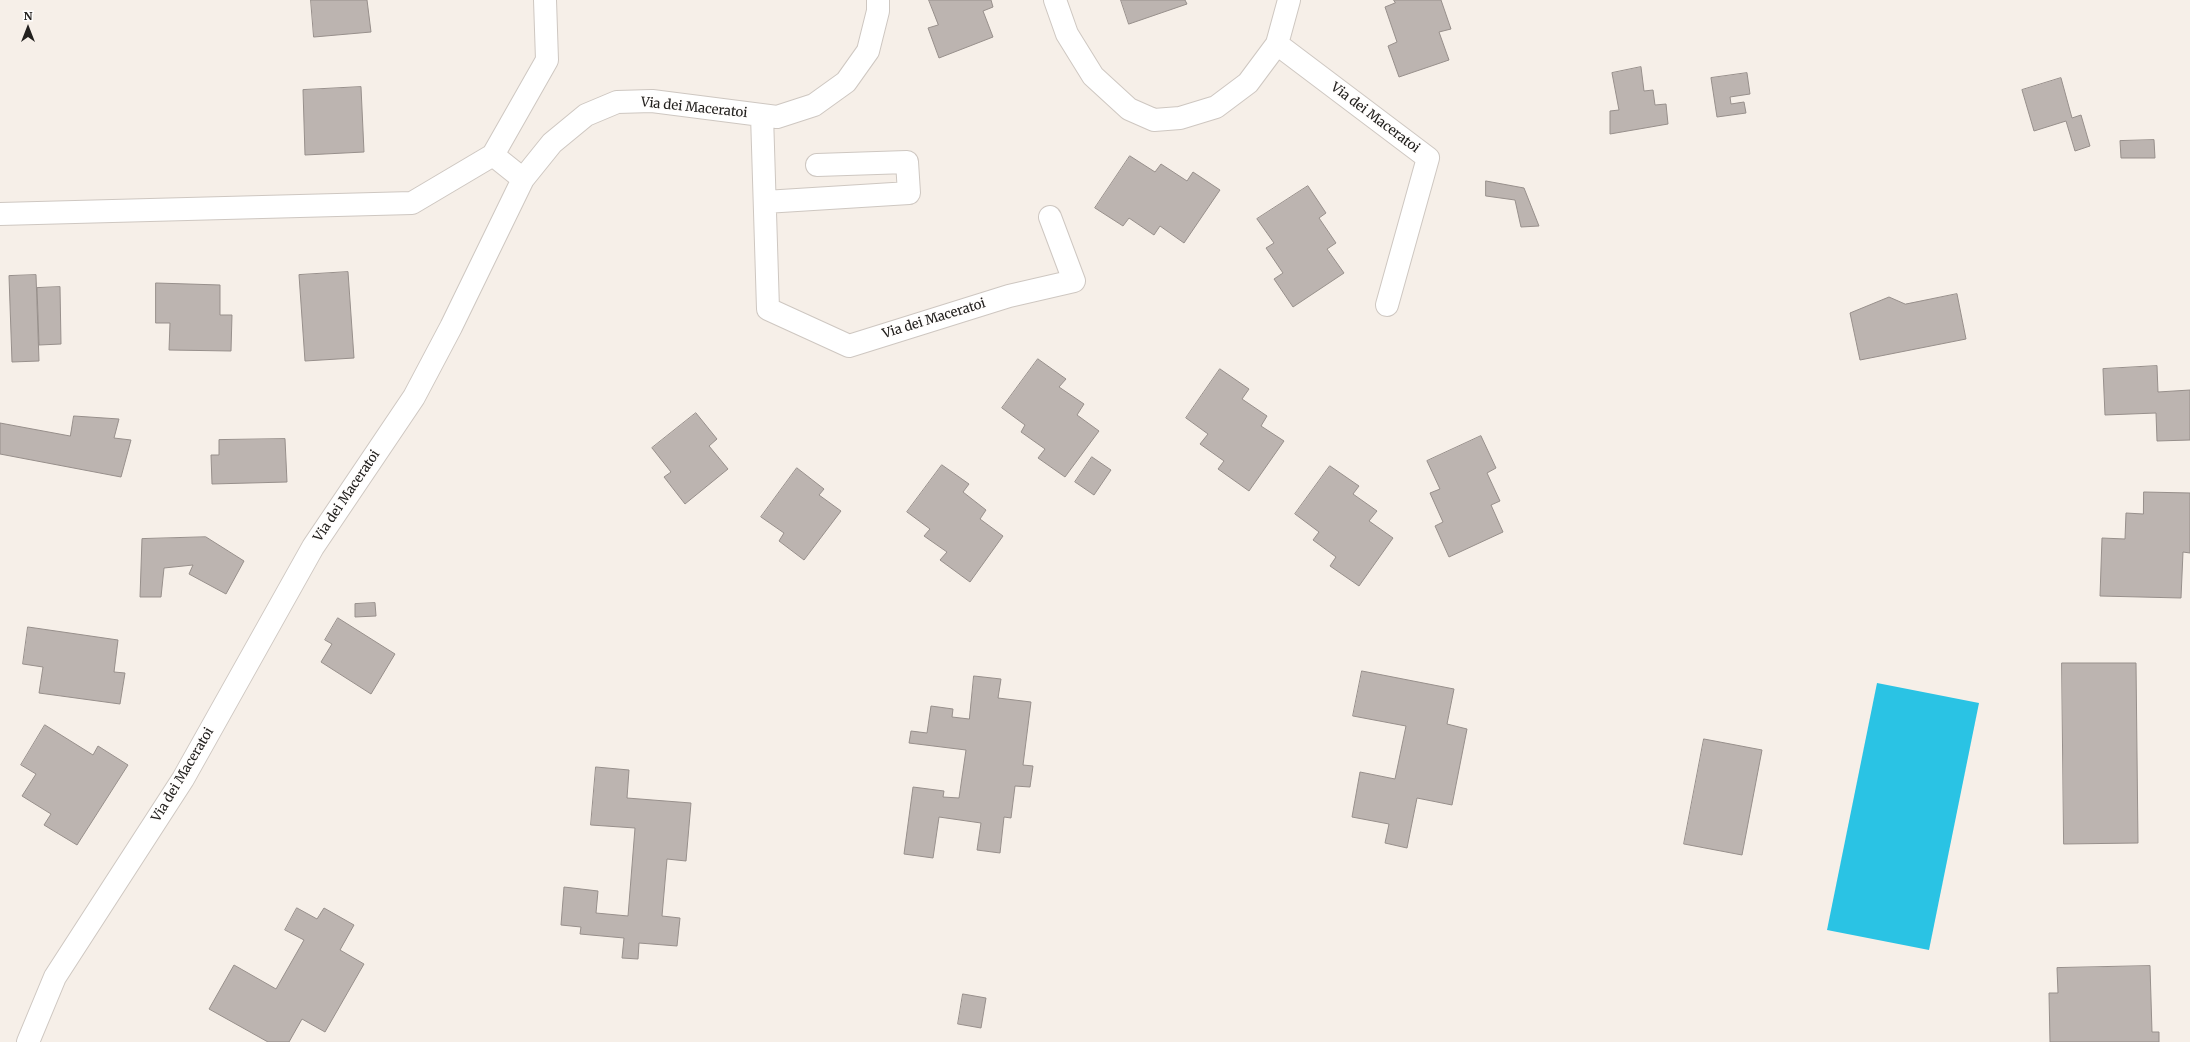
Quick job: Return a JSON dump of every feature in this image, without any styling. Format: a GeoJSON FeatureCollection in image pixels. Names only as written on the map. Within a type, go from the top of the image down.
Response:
{"type":"FeatureCollection","features":[{"type":"Feature","properties":{"kind":"street"},"geometry":{"type":"LineString","coordinates":[[0,214],[412,203],[493,154],[547,60],[545,0]]}},
{"type":"Feature","properties":{"kind":"street","name":"Via dei Maceratoi"},"geometry":{"type":"LineString","coordinates":[[28,1042],[55,977],[183,779],[313,547],[414,397],[451,327],[523,179],[552,143],[586,115],[617,102],[652,101],[777,117],[814,105],[846,82],[868,51],[878,11],[878,0]]}},
{"type":"Feature","properties":{"kind":"street"},"geometry":{"type":"LineString","coordinates":[[1055,0],[1067,34],[1093,76],[1130,109],[1154,120],[1180,118],[1216,107],[1248,83],[1277,44],[1288,0]]}},
{"type":"Feature","properties":{"kind":"street","name":"Via dei Maceratoi"},"geometry":{"type":"LineString","coordinates":[[1277,44],[1428,158],[1387,305]]}},
{"type":"Feature","properties":{"kind":"street","name":"Via dei Maceratoi"},"geometry":{"type":"LineString","coordinates":[[762,115],[768,309],[849,346],[1009,296],[1074,281],[1050,217]]}},
{"type":"Feature","properties":{"kind":"street"},"geometry":{"type":"LineString","coordinates":[[493,154],[523,179]]}},
{"type":"Feature","properties":{"kind":"street"},"geometry":{"type":"LineString","coordinates":[[765,202],[909,193],[907,162],[817,165]]}},
{"type":"Feature","properties":{"kind":"water"},"geometry":{"type":"Polygon","coordinates":[[[1877,683],[1979,703],[1929,950],[1827,930],[1877,683]]]}},
{"type":"Feature","properties":{"kind":"building"},"geometry":{"type":"Polygon","coordinates":[[[311,0],[367,0],[371,32],[314,37],[311,0]]]}},
{"type":"Feature","properties":{"kind":"building"},"geometry":{"type":"Polygon","coordinates":[[[929,0],[991,0],[993,7],[983,11],[993,37],[939,58],[928,28],[938,25],[929,0]]]}},
{"type":"Feature","properties":{"kind":"building"},"geometry":{"type":"Polygon","coordinates":[[[1121,0],[1185,0],[1187,4],[1129,24],[1121,0]]]}},
{"type":"Feature","properties":{"kind":"building"},"geometry":{"type":"Polygon","coordinates":[[[1394,0],[1441,0],[1451,29],[1439,32],[1449,60],[1399,77],[1388,46],[1397,42],[1385,7],[1395,3],[1394,0]]]}},
{"type":"Feature","properties":{"kind":"building"},"geometry":{"type":"Polygon","coordinates":[[[1641,67],[1644,91],[1653,90],[1655,105],[1666,104],[1668,124],[1610,134],[1610,111],[1619,110],[1612,73],[1641,67]]]}},
{"type":"Feature","properties":{"kind":"building"},"geometry":{"type":"Polygon","coordinates":[[[1747,73],[1750,94],[1730,97],[1731,104],[1744,102],[1746,113],[1717,117],[1711,78],[1747,73]]]}},
{"type":"Feature","properties":{"kind":"building"},"geometry":{"type":"Polygon","coordinates":[[[2061,78],[2072,118],[2081,115],[2090,146],[2075,151],[2066,121],[2034,131],[2022,90],[2061,78]]]}},
{"type":"Feature","properties":{"kind":"building"},"geometry":{"type":"Polygon","coordinates":[[[361,87],[364,152],[305,155],[303,90],[361,87]]]}},
{"type":"Feature","properties":{"kind":"building"},"geometry":{"type":"Polygon","coordinates":[[[2154,140],[2155,158],[2121,158],[2120,141],[2154,140]]]}},
{"type":"Feature","properties":{"kind":"building"},"geometry":{"type":"Polygon","coordinates":[[[1130,156],[1155,172],[1161,164],[1187,181],[1193,172],[1220,190],[1184,243],[1160,226],[1154,235],[1129,218],[1123,226],[1095,208],[1130,156]]]}},
{"type":"Feature","properties":{"kind":"building"},"geometry":{"type":"Polygon","coordinates":[[[1486,181],[1524,188],[1539,226],[1521,227],[1515,200],[1486,196],[1486,181]]]}},
{"type":"Feature","properties":{"kind":"building"},"geometry":{"type":"Polygon","coordinates":[[[1308,186],[1326,213],[1319,218],[1336,243],[1327,249],[1344,273],[1293,307],[1274,279],[1283,273],[1266,248],[1274,243],[1257,219],[1308,186]]]}},
{"type":"Feature","properties":{"kind":"building"},"geometry":{"type":"Polygon","coordinates":[[[348,272],[354,358],[305,361],[299,275],[348,272]]]}},
{"type":"Feature","properties":{"kind":"building"},"geometry":{"type":"Polygon","coordinates":[[[36,275],[39,361],[12,362],[9,276],[36,275]]]}},
{"type":"Feature","properties":{"kind":"building"},"geometry":{"type":"Polygon","coordinates":[[[156,283],[220,285],[220,315],[232,315],[231,351],[169,350],[170,323],[156,323],[156,283]]]}},
{"type":"Feature","properties":{"kind":"building"},"geometry":{"type":"Polygon","coordinates":[[[60,287],[61,344],[39,345],[37,288],[60,287]]]}},
{"type":"Feature","properties":{"kind":"building"},"geometry":{"type":"Polygon","coordinates":[[[1957,294],[1966,339],[1860,360],[1850,313],[1889,297],[1905,304],[1957,294]]]}},
{"type":"Feature","properties":{"kind":"building"},"geometry":{"type":"Polygon","coordinates":[[[1038,359],[1066,379],[1059,387],[1084,404],[1077,415],[1099,431],[1065,477],[1038,458],[1045,449],[1021,432],[1025,425],[1002,408],[1038,359]]]}},
{"type":"Feature","properties":{"kind":"building"},"geometry":{"type":"Polygon","coordinates":[[[2157,366],[2158,392],[2190,390],[2190,440],[2157,441],[2156,413],[2105,415],[2103,369],[2157,366]]]}},
{"type":"Feature","properties":{"kind":"building"},"geometry":{"type":"Polygon","coordinates":[[[1220,369],[1249,389],[1242,399],[1267,416],[1261,426],[1284,441],[1249,491],[1218,469],[1224,461],[1200,444],[1208,434],[1186,418],[1220,369]]]}},
{"type":"Feature","properties":{"kind":"building"},"geometry":{"type":"Polygon","coordinates":[[[696,413],[717,439],[709,446],[728,469],[685,504],[664,477],[671,472],[652,448],[696,413]]]}},
{"type":"Feature","properties":{"kind":"building"},"geometry":{"type":"Polygon","coordinates":[[[74,416],[119,419],[114,438],[131,440],[121,477],[0,454],[0,423],[70,436],[74,416]]]}},
{"type":"Feature","properties":{"kind":"building"},"geometry":{"type":"Polygon","coordinates":[[[1481,436],[1496,468],[1487,473],[1500,501],[1491,505],[1503,532],[1449,557],[1435,526],[1443,522],[1430,493],[1440,489],[1427,461],[1481,436]]]}},
{"type":"Feature","properties":{"kind":"building"},"geometry":{"type":"Polygon","coordinates":[[[285,439],[287,482],[212,484],[211,455],[219,455],[219,440],[285,439]]]}},
{"type":"Feature","properties":{"kind":"building"},"geometry":{"type":"Polygon","coordinates":[[[1092,457],[1111,470],[1094,495],[1075,482],[1092,457]]]}},
{"type":"Feature","properties":{"kind":"building"},"geometry":{"type":"Polygon","coordinates":[[[942,465],[969,484],[963,492],[986,510],[980,519],[1003,536],[970,582],[940,560],[947,552],[924,536],[930,529],[907,512],[942,465]]]}},
{"type":"Feature","properties":{"kind":"building"},"geometry":{"type":"Polygon","coordinates":[[[1330,466],[1359,486],[1353,494],[1377,511],[1369,521],[1393,538],[1359,586],[1330,566],[1336,557],[1313,540],[1319,532],[1295,514],[1330,466]]]}},
{"type":"Feature","properties":{"kind":"building"},"geometry":{"type":"Polygon","coordinates":[[[797,468],[824,489],[819,495],[841,511],[804,560],[779,541],[784,533],[761,517],[797,468]]]}},
{"type":"Feature","properties":{"kind":"building"},"geometry":{"type":"Polygon","coordinates":[[[2144,492],[2190,493],[2190,553],[2183,552],[2181,598],[2100,596],[2102,538],[2125,539],[2126,513],[2143,514],[2144,492]]]}},
{"type":"Feature","properties":{"kind":"building"},"geometry":{"type":"Polygon","coordinates":[[[206,537],[244,561],[226,594],[189,574],[193,565],[164,568],[161,597],[140,597],[142,539],[206,537]]]}},
{"type":"Feature","properties":{"kind":"building"},"geometry":{"type":"Polygon","coordinates":[[[375,603],[376,616],[355,617],[355,604],[375,603]]]}},
{"type":"Feature","properties":{"kind":"building"},"geometry":{"type":"Polygon","coordinates":[[[338,618],[395,654],[371,694],[321,662],[332,644],[325,640],[338,618]]]}},
{"type":"Feature","properties":{"kind":"building"},"geometry":{"type":"Polygon","coordinates":[[[28,627],[118,640],[114,672],[125,673],[120,704],[39,693],[43,667],[23,664],[28,627]]]}},
{"type":"Feature","properties":{"kind":"building"},"geometry":{"type":"Polygon","coordinates":[[[2062,663],[2136,663],[2138,843],[2064,844],[2062,663]]]}},
{"type":"Feature","properties":{"kind":"building"},"geometry":{"type":"Polygon","coordinates":[[[1362,671],[1454,689],[1447,724],[1467,729],[1452,805],[1417,798],[1407,848],[1385,843],[1389,824],[1352,817],[1360,772],[1395,779],[1406,726],[1353,716],[1362,671]]]}},
{"type":"Feature","properties":{"kind":"building"},"geometry":{"type":"Polygon","coordinates":[[[974,676],[1001,679],[998,698],[1031,702],[1023,765],[1033,766],[1030,787],[1015,786],[1011,818],[1004,817],[1000,853],[977,850],[981,823],[939,817],[933,858],[904,854],[913,787],[944,791],[943,797],[959,798],[966,750],[909,743],[911,731],[927,733],[931,706],[953,709],[952,717],[969,719],[974,676]]]}},
{"type":"Feature","properties":{"kind":"building"},"geometry":{"type":"Polygon","coordinates":[[[45,725],[93,755],[98,746],[128,765],[77,845],[44,825],[51,814],[22,796],[36,774],[21,765],[45,725]]]}},
{"type":"Feature","properties":{"kind":"building"},"geometry":{"type":"Polygon","coordinates":[[[1704,739],[1762,750],[1742,855],[1684,844],[1704,739]]]}},
{"type":"Feature","properties":{"kind":"building"},"geometry":{"type":"Polygon","coordinates":[[[596,767],[629,770],[627,798],[691,803],[686,861],[667,859],[662,916],[680,918],[677,946],[639,943],[638,959],[622,958],[624,938],[580,934],[581,927],[561,925],[564,887],[598,891],[596,913],[628,916],[635,828],[591,825],[596,767]]]}},
{"type":"Feature","properties":{"kind":"building"},"geometry":{"type":"Polygon","coordinates":[[[297,908],[317,919],[324,908],[354,925],[340,950],[364,964],[325,1032],[302,1019],[289,1042],[268,1042],[209,1009],[234,965],[276,989],[304,940],[285,930],[297,908]]]}},
{"type":"Feature","properties":{"kind":"building"},"geometry":{"type":"Polygon","coordinates":[[[2150,966],[2152,1032],[2159,1032],[2159,1042],[2050,1042],[2049,993],[2058,993],[2057,968],[2150,966]]]}},
{"type":"Feature","properties":{"kind":"building"},"geometry":{"type":"Polygon","coordinates":[[[963,994],[986,998],[981,1028],[958,1024],[963,994]]]}}]}
